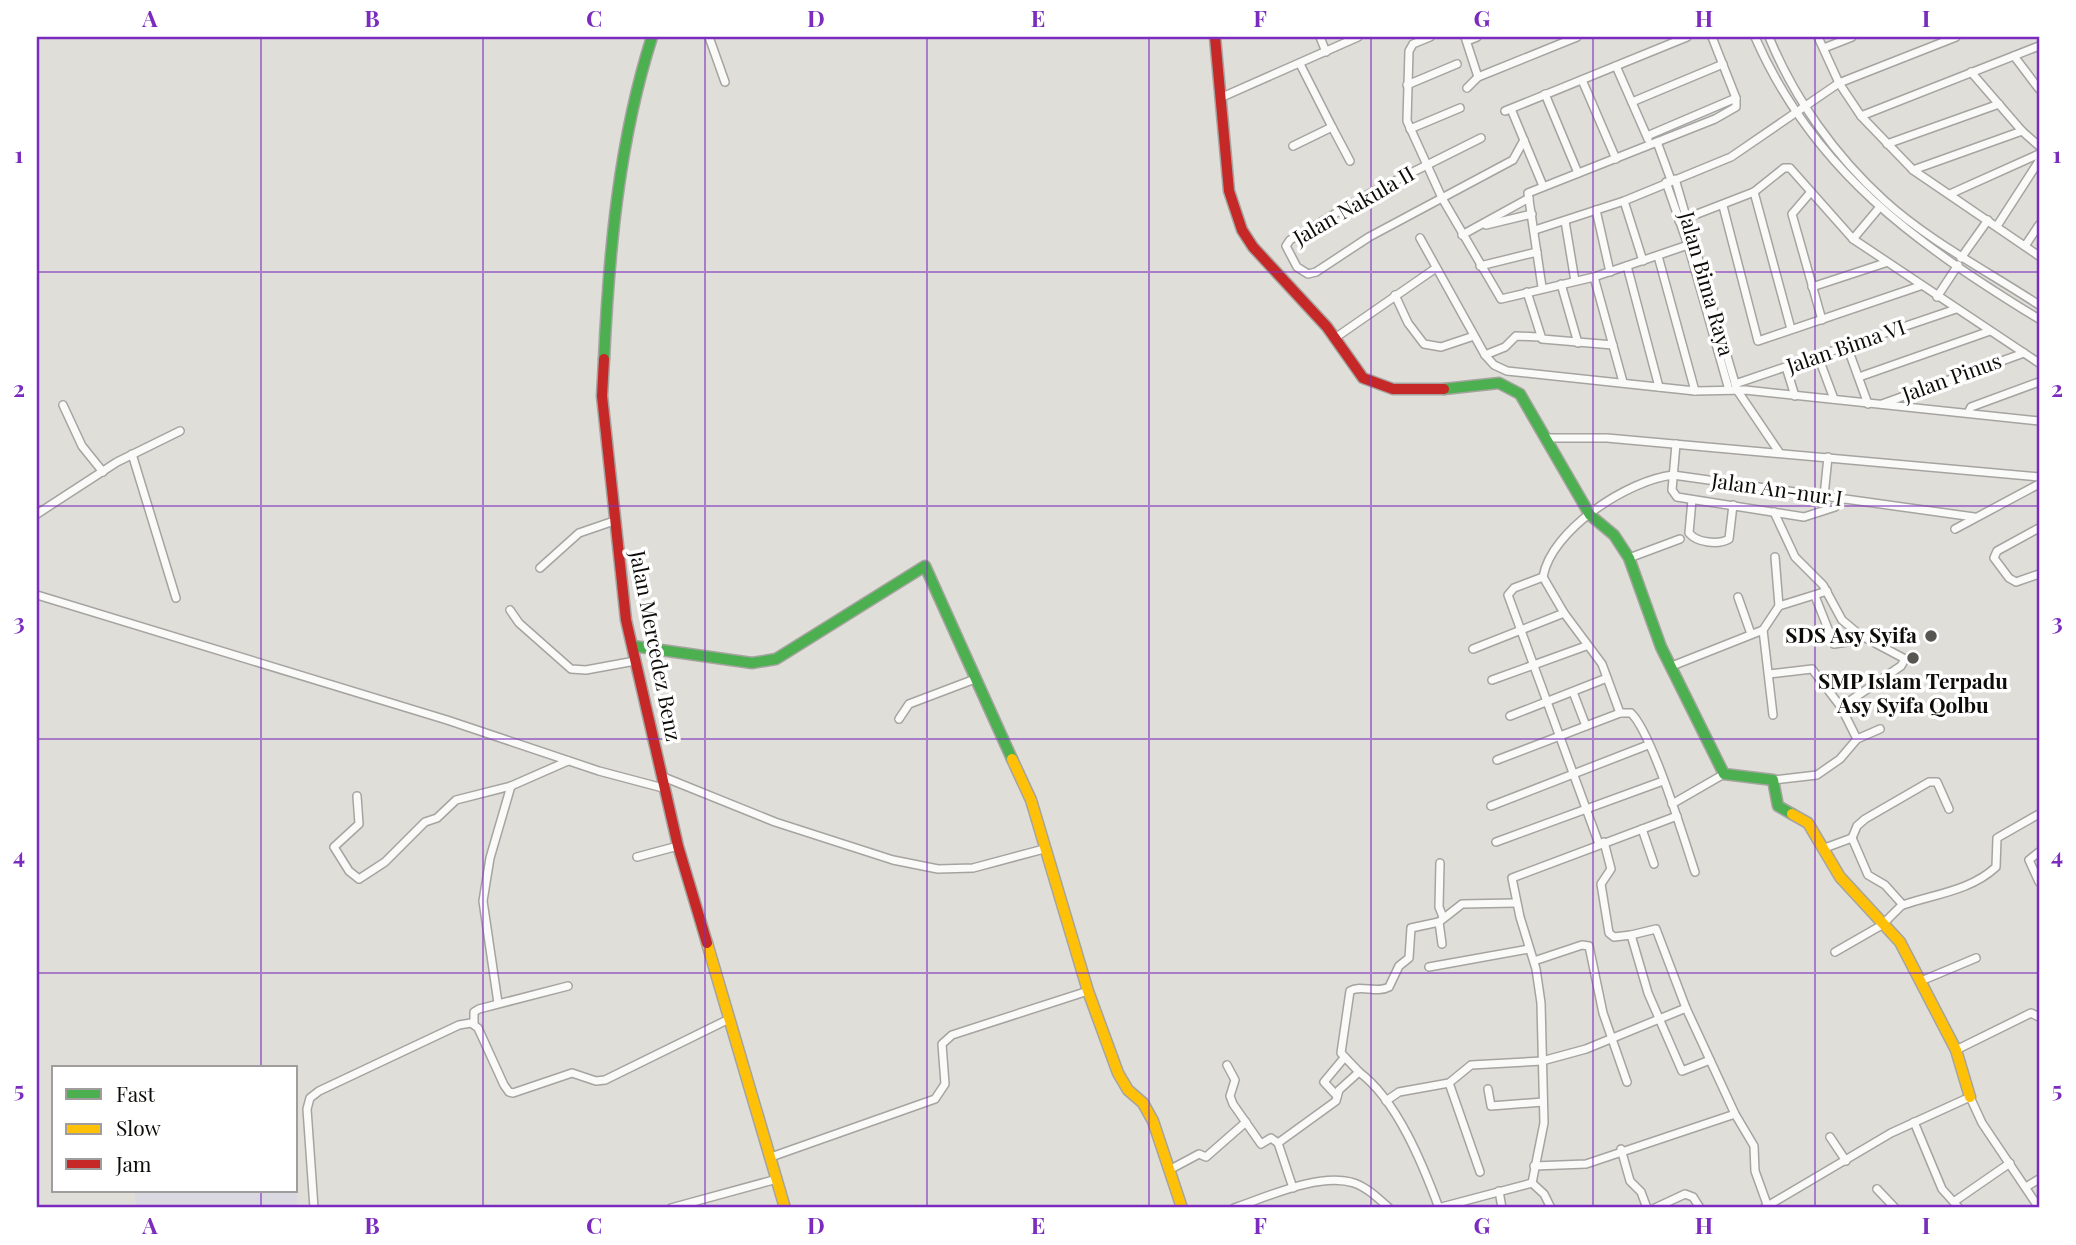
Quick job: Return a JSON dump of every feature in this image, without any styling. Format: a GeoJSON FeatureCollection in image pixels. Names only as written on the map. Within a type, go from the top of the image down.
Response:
{"type":"FeatureCollection","features":[{"type":"Feature","properties":{"kind":"street","name":"Jalan Mercedez Benz"},"geometry":{"type":"LineString","coordinates":[[652,37],[629,118],[604,325],[602,396],[614,521],[626,620],[660,776],[678,846],[785,1208]]}},
{"type":"Feature","properties":{"kind":"street"},"geometry":{"type":"LineString","coordinates":[[709,37],[725,82]]}},
{"type":"Feature","properties":{"kind":"street"},"geometry":{"type":"LineString","coordinates":[[1215,37],[1229,189],[1240,224],[1257,250],[1335,338],[1356,373],[1371,384],[1386,388],[1433,391],[1490,382],[1508,385],[1520,394],[1548,438],[1590,515],[1614,535],[1629,558],[1651,623],[1724,774]]}},
{"type":"Feature","properties":{"kind":"street"},"geometry":{"type":"LineString","coordinates":[[1320,37],[1326,52]]}},
{"type":"Feature","properties":{"kind":"street"},"geometry":{"type":"LineString","coordinates":[[1220,98],[1358,37]]}},
{"type":"Feature","properties":{"kind":"street"},"geometry":{"type":"LineString","coordinates":[[1430,37],[1411,47],[1406,116],[1442,198],[1502,299],[1542,287],[1594,277],[1688,245]]}},
{"type":"Feature","properties":{"kind":"street"},"geometry":{"type":"LineString","coordinates":[[1477,37],[1466,39],[1478,77]]}},
{"type":"Feature","properties":{"kind":"street"},"geometry":{"type":"LineString","coordinates":[[1467,88],[1478,77],[1577,37]]}},
{"type":"Feature","properties":{"kind":"street"},"geometry":{"type":"LineString","coordinates":[[1543,186],[1524,139],[1508,110],[1687,37]]}},
{"type":"Feature","properties":{"kind":"street"},"geometry":{"type":"LineString","coordinates":[[1652,141],[1736,107],[1736,99],[1712,37]]}},
{"type":"Feature","properties":{"kind":"street"},"geometry":{"type":"LineString","coordinates":[[1755,37],[1794,113],[1834,163],[1879,208],[1957,265],[2039,318]]}},
{"type":"Feature","properties":{"kind":"street"},"geometry":{"type":"LineString","coordinates":[[1769,37],[1804,104],[1840,155],[1886,202],[1962,256],[2039,305]]}},
{"type":"Feature","properties":{"kind":"street"},"geometry":{"type":"LineString","coordinates":[[1818,37],[1839,83],[1861,116],[1886,144],[1913,170],[2039,256]]}},
{"type":"Feature","properties":{"kind":"street"},"geometry":{"type":"LineString","coordinates":[[1824,48],[1852,37]]}},
{"type":"Feature","properties":{"kind":"street"},"geometry":{"type":"LineString","coordinates":[[1535,230],[1624,201],[1740,153],[1804,104],[1839,83],[1956,37]]}},
{"type":"Feature","properties":{"kind":"street"},"geometry":{"type":"LineString","coordinates":[[1861,116],[2039,46]]}},
{"type":"Feature","properties":{"kind":"street"},"geometry":{"type":"LineString","coordinates":[[2014,55],[2039,89]]}},
{"type":"Feature","properties":{"kind":"street"},"geometry":{"type":"LineString","coordinates":[[1300,64],[1350,160]]}},
{"type":"Feature","properties":{"kind":"street"},"geometry":{"type":"LineString","coordinates":[[1407,85],[1457,64]]}},
{"type":"Feature","properties":{"kind":"street"},"geometry":{"type":"LineString","coordinates":[[1632,102],[1723,64]]}},
{"type":"Feature","properties":{"kind":"street","name":"Jalan Bima Raya"},"geometry":{"type":"LineString","coordinates":[[1616,66],[1671,180],[1734,388]]}},
{"type":"Feature","properties":{"kind":"street"},"geometry":{"type":"LineString","coordinates":[[1971,72],[2022,131],[2039,146]]}},
{"type":"Feature","properties":{"kind":"street"},"geometry":{"type":"LineString","coordinates":[[1582,79],[1616,159]]}},
{"type":"Feature","properties":{"kind":"street"},"geometry":{"type":"LineString","coordinates":[[1545,94],[1578,173]]}},
{"type":"Feature","properties":{"kind":"street"},"geometry":{"type":"LineString","coordinates":[[1542,287],[1528,193],[1616,159],[1736,99]]}},
{"type":"Feature","properties":{"kind":"street"},"geometry":{"type":"LineString","coordinates":[[1886,144],[1999,104]]}},
{"type":"Feature","properties":{"kind":"street"},"geometry":{"type":"LineString","coordinates":[[1410,129],[1460,108]]}},
{"type":"Feature","properties":{"kind":"street"},"geometry":{"type":"LineString","coordinates":[[1293,146],[1332,127]]}},
{"type":"Feature","properties":{"kind":"street"},"geometry":{"type":"LineString","coordinates":[[1913,170],[2022,131]]}},
{"type":"Feature","properties":{"kind":"street","name":"Jalan Nakula II"},"geometry":{"type":"LineString","coordinates":[[1442,198],[1369,237],[1312,274],[1300,271],[1287,250],[1288,242],[1321,220],[1480,138]]}},
{"type":"Feature","properties":{"kind":"street"},"geometry":{"type":"LineString","coordinates":[[1442,198],[1513,160],[1524,139]]}},
{"type":"Feature","properties":{"kind":"street"},"geometry":{"type":"LineString","coordinates":[[1950,194],[2039,154]]}},
{"type":"Feature","properties":{"kind":"street"},"geometry":{"type":"LineString","coordinates":[[1997,226],[2039,161]]}},
{"type":"Feature","properties":{"kind":"street"},"geometry":{"type":"LineString","coordinates":[[1683,220],[1754,192],[1788,167],[1853,239],[1885,263],[2039,363]]}},
{"type":"Feature","properties":{"kind":"street"},"geometry":{"type":"LineString","coordinates":[[1754,192],[1791,329]]}},
{"type":"Feature","properties":{"kind":"street"},"geometry":{"type":"LineString","coordinates":[[1810,193],[1792,214],[1822,320]]}},
{"type":"Feature","properties":{"kind":"street"},"geometry":{"type":"LineString","coordinates":[[1462,235],[1529,198]]}},
{"type":"Feature","properties":{"kind":"street"},"geometry":{"type":"LineString","coordinates":[[1624,201],[1643,261]]}},
{"type":"Feature","properties":{"kind":"street"},"geometry":{"type":"LineString","coordinates":[[1723,206],[1757,340],[1763,341],[1920,286]]}},
{"type":"Feature","properties":{"kind":"street"},"geometry":{"type":"LineString","coordinates":[[1853,239],[1879,208]]}},
{"type":"Feature","properties":{"kind":"street"},"geometry":{"type":"LineString","coordinates":[[1595,210],[1609,272]]}},
{"type":"Feature","properties":{"kind":"street"},"geometry":{"type":"LineString","coordinates":[[1479,226],[1532,214]]}},
{"type":"Feature","properties":{"kind":"street","name":"Jalan Bima Raya"},"geometry":{"type":"LineString","coordinates":[[1683,220],[1688,245],[1734,388]]}},
{"type":"Feature","properties":{"kind":"street"},"geometry":{"type":"LineString","coordinates":[[1937,297],[1988,220]]}},
{"type":"Feature","properties":{"kind":"street"},"geometry":{"type":"LineString","coordinates":[[1565,221],[1575,281]]}},
{"type":"Feature","properties":{"kind":"street"},"geometry":{"type":"LineString","coordinates":[[2025,246],[2039,225]]}},
{"type":"Feature","properties":{"kind":"street"},"geometry":{"type":"LineString","coordinates":[[1420,238],[1485,355],[1494,365],[1507,371],[1695,391],[1734,388],[2039,421]]}},
{"type":"Feature","properties":{"kind":"street"},"geometry":{"type":"LineString","coordinates":[[1480,266],[1537,252]]}},
{"type":"Feature","properties":{"kind":"street"},"geometry":{"type":"LineString","coordinates":[[1658,256],[1695,391]]}},
{"type":"Feature","properties":{"kind":"street"},"geometry":{"type":"LineString","coordinates":[[1812,287],[1885,263]]}},
{"type":"Feature","properties":{"kind":"street"},"geometry":{"type":"LineString","coordinates":[[1628,266],[1658,387]]}},
{"type":"Feature","properties":{"kind":"street"},"geometry":{"type":"LineString","coordinates":[[1335,338],[1436,268]]}},
{"type":"Feature","properties":{"kind":"street"},"geometry":{"type":"LineString","coordinates":[[1594,277],[1623,382]]}},
{"type":"Feature","properties":{"kind":"street"},"geometry":{"type":"LineString","coordinates":[[1561,284],[1578,343]]}},
{"type":"Feature","properties":{"kind":"street"},"geometry":{"type":"LineString","coordinates":[[2007,299],[2013,288]]}},
{"type":"Feature","properties":{"kind":"street"},"geometry":{"type":"LineString","coordinates":[[1527,292],[1539,337]]}},
{"type":"Feature","properties":{"kind":"street"},"geometry":{"type":"LineString","coordinates":[[1395,295],[1408,323],[1424,344],[1441,347],[1474,336]]}},
{"type":"Feature","properties":{"kind":"street","name":"Jalan Bima VI"},"geometry":{"type":"LineString","coordinates":[[1734,388],[1786,367],[1956,309]]}},
{"type":"Feature","properties":{"kind":"street"},"geometry":{"type":"LineString","coordinates":[[1860,377],[1990,331]]}},
{"type":"Feature","properties":{"kind":"street"},"geometry":{"type":"LineString","coordinates":[[1485,355],[1504,347],[1516,337],[1613,345]]}},
{"type":"Feature","properties":{"kind":"street"},"geometry":{"type":"LineString","coordinates":[[1847,346],[1868,404]]}},
{"type":"Feature","properties":{"kind":"street","name":"Jalan Pinus"},"geometry":{"type":"LineString","coordinates":[[1882,405],[2024,352]]}},
{"type":"Feature","properties":{"kind":"street"},"geometry":{"type":"LineString","coordinates":[[1818,356],[1834,399]]}},
{"type":"Feature","properties":{"kind":"street"},"geometry":{"type":"LineString","coordinates":[[1786,367],[1795,396]]}},
{"type":"Feature","properties":{"kind":"street"},"geometry":{"type":"LineString","coordinates":[[1968,413],[1971,407],[2039,382]]}},
{"type":"Feature","properties":{"kind":"street"},"geometry":{"type":"LineString","coordinates":[[1734,388],[1779,452]]}},
{"type":"Feature","properties":{"kind":"street"},"geometry":{"type":"LineString","coordinates":[[63,405],[82,446],[103,472]]}},
{"type":"Feature","properties":{"kind":"street"},"geometry":{"type":"LineString","coordinates":[[37,514],[132,454],[180,431]]}},
{"type":"Feature","properties":{"kind":"street"},"geometry":{"type":"LineString","coordinates":[[1548,438],[1594,437],[2039,477]]}},
{"type":"Feature","properties":{"kind":"street"},"geometry":{"type":"LineString","coordinates":[[1676,444],[1673,495],[1808,517],[1835,507],[1843,499]]}},
{"type":"Feature","properties":{"kind":"street"},"geometry":{"type":"LineString","coordinates":[[132,454],[176,598]]}},
{"type":"Feature","properties":{"kind":"street"},"geometry":{"type":"LineString","coordinates":[[1824,496],[1828,457]]}},
{"type":"Feature","properties":{"kind":"street","name":"Jalan An-nur I"},"geometry":{"type":"LineString","coordinates":[[1543,577],[1559,542],[1590,515],[1641,482],[1673,475],[1975,517]]}},
{"type":"Feature","properties":{"kind":"street"},"geometry":{"type":"LineString","coordinates":[[1955,529],[2039,484]]}},
{"type":"Feature","properties":{"kind":"street"},"geometry":{"type":"LineString","coordinates":[[1692,500],[1689,533],[1701,541],[1723,542],[1729,539],[1733,505]]}},
{"type":"Feature","properties":{"kind":"street"},"geometry":{"type":"LineString","coordinates":[[1774,512],[1795,557],[1827,591],[1840,618],[1860,635],[1905,661],[1841,707]]}},
{"type":"Feature","properties":{"kind":"street"},"geometry":{"type":"LineString","coordinates":[[540,568],[579,533],[614,521]]}},
{"type":"Feature","properties":{"kind":"street"},"geometry":{"type":"LineString","coordinates":[[2039,528],[1995,553],[1997,565],[2009,578],[2019,583],[2039,574]]}},
{"type":"Feature","properties":{"kind":"street"},"geometry":{"type":"LineString","coordinates":[[1629,558],[1680,539]]}},
{"type":"Feature","properties":{"kind":"street"},"geometry":{"type":"LineString","coordinates":[[1672,666],[1763,630],[1779,606],[1775,557]]}},
{"type":"Feature","properties":{"kind":"street"},"geometry":{"type":"LineString","coordinates":[[633,646],[752,663],[776,659],[925,566],[1031,800],[1088,991],[1118,1073],[1128,1090],[1147,1109],[1171,1169],[1182,1208]]}},
{"type":"Feature","properties":{"kind":"street"},"geometry":{"type":"LineString","coordinates":[[1620,713],[1602,664],[1586,646],[1543,577],[1515,587],[1508,594],[1611,869],[1601,884],[1609,933],[1616,937],[1657,929],[1686,1008],[1735,1114],[1745,1127],[1756,1151],[1755,1171],[1766,1207],[1914,1122],[1970,1097]]}},
{"type":"Feature","properties":{"kind":"street"},"geometry":{"type":"LineString","coordinates":[[1779,606],[1827,591]]}},
{"type":"Feature","properties":{"kind":"street"},"geometry":{"type":"LineString","coordinates":[[37,595],[447,720],[568,761],[663,788]]}},
{"type":"Feature","properties":{"kind":"street"},"geometry":{"type":"LineString","coordinates":[[1815,596],[1835,644],[1854,641],[1860,635]]}},
{"type":"Feature","properties":{"kind":"street"},"geometry":{"type":"LineString","coordinates":[[1738,597],[1751,634]]}},
{"type":"Feature","properties":{"kind":"street"},"geometry":{"type":"LineString","coordinates":[[510,610],[519,623],[570,669],[586,670],[635,661]]}},
{"type":"Feature","properties":{"kind":"street"},"geometry":{"type":"LineString","coordinates":[[1473,649],[1564,613]]}},
{"type":"Feature","properties":{"kind":"street"},"geometry":{"type":"LineString","coordinates":[[1763,630],[1773,715]]}},
{"type":"Feature","properties":{"kind":"street"},"geometry":{"type":"LineString","coordinates":[[1492,680],[1586,646]]}},
{"type":"Feature","properties":{"kind":"street"},"geometry":{"type":"LineString","coordinates":[[1769,674],[1812,669],[1841,707],[1857,739]]}},
{"type":"Feature","properties":{"kind":"street"},"geometry":{"type":"LineString","coordinates":[[1510,716],[1607,678]]}},
{"type":"Feature","properties":{"kind":"street"},"geometry":{"type":"LineString","coordinates":[[899,719],[909,704],[975,679]]}},
{"type":"Feature","properties":{"kind":"street"},"geometry":{"type":"LineString","coordinates":[[1573,692],[1586,726]]}},
{"type":"Feature","properties":{"kind":"street"},"geometry":{"type":"LineString","coordinates":[[1497,760],[1620,713],[1633,714],[1663,781],[1695,872]]}},
{"type":"Feature","properties":{"kind":"street"},"geometry":{"type":"LineString","coordinates":[[1672,804],[1724,774],[1744,774],[1773,780],[1817,775],[1840,759],[1857,739],[1880,729]]}},
{"type":"Feature","properties":{"kind":"street"},"geometry":{"type":"LineString","coordinates":[[1491,806],[1574,771],[1648,745]]}},
{"type":"Feature","properties":{"kind":"street"},"geometry":{"type":"LineString","coordinates":[[357,796],[359,824],[334,847],[349,870],[359,879],[385,862],[425,822],[437,818],[453,802],[511,786],[568,761]]}},
{"type":"Feature","properties":{"kind":"street"},"geometry":{"type":"LineString","coordinates":[[660,776],[775,822],[893,860],[938,870],[974,868],[1044,849]]}},
{"type":"Feature","properties":{"kind":"street"},"geometry":{"type":"LineString","coordinates":[[1773,780],[1778,806],[1808,823],[1848,888],[1882,925],[1896,936],[1956,1050],[1970,1097],[1982,1124],[2039,1208]]}},
{"type":"Feature","properties":{"kind":"street"},"geometry":{"type":"LineString","coordinates":[[1496,842],[1663,781]]}},
{"type":"Feature","properties":{"kind":"street"},"geometry":{"type":"LineString","coordinates":[[1822,849],[1852,838],[1863,821],[1929,782],[1937,781],[1950,809]]}},
{"type":"Feature","properties":{"kind":"street"},"geometry":{"type":"LineString","coordinates":[[498,1003],[483,901],[488,866],[511,786]]}},
{"type":"Feature","properties":{"kind":"street"},"geometry":{"type":"LineString","coordinates":[[1835,952],[1882,925],[1902,905],[1953,891],[1989,873],[1996,867],[1994,851],[1997,838],[2039,814]]}},
{"type":"Feature","properties":{"kind":"street"},"geometry":{"type":"LineString","coordinates":[[1532,1183],[1544,1123],[1540,993],[1534,961],[1511,881],[1515,875],[1676,816]]}},
{"type":"Feature","properties":{"kind":"street"},"geometry":{"type":"LineString","coordinates":[[1642,829],[1654,864]]}},
{"type":"Feature","properties":{"kind":"street"},"geometry":{"type":"LineString","coordinates":[[1852,838],[1868,875],[1885,885],[1902,905]]}},
{"type":"Feature","properties":{"kind":"street"},"geometry":{"type":"LineString","coordinates":[[637,857],[678,846]]}},
{"type":"Feature","properties":{"kind":"street"},"geometry":{"type":"LineString","coordinates":[[2039,852],[2030,858],[2029,862],[2039,882]]}},
{"type":"Feature","properties":{"kind":"street"},"geometry":{"type":"LineString","coordinates":[[1440,863],[1442,944]]}},
{"type":"Feature","properties":{"kind":"street"},"geometry":{"type":"LineString","coordinates":[[1516,903],[1462,904],[1441,920],[1411,928],[1409,958],[1399,967],[1390,987],[1379,991],[1354,988],[1350,991],[1341,1050],[1344,1058],[1386,1101],[1425,1172],[1439,1208],[1532,1183]]}},
{"type":"Feature","properties":{"kind":"street"},"geometry":{"type":"LineString","coordinates":[[1631,935],[1634,952],[1659,1021],[1682,1071],[1710,1060]]}},
{"type":"Feature","properties":{"kind":"street"},"geometry":{"type":"LineString","coordinates":[[1534,961],[1582,945],[1589,946],[1611,1039],[1627,1082]]}},
{"type":"Feature","properties":{"kind":"street"},"geometry":{"type":"LineString","coordinates":[[1429,967],[1529,949]]}},
{"type":"Feature","properties":{"kind":"street"},"geometry":{"type":"LineString","coordinates":[[1921,981],[1976,958]]}},
{"type":"Feature","properties":{"kind":"street"},"geometry":{"type":"LineString","coordinates":[[568,986],[474,1011],[474,1024],[482,1033],[507,1089],[513,1093],[572,1073],[601,1081],[729,1018]]}},
{"type":"Feature","properties":{"kind":"street"},"geometry":{"type":"LineString","coordinates":[[772,1157],[935,1099],[946,1084],[942,1044],[951,1035],[1088,991]]}},
{"type":"Feature","properties":{"kind":"street"},"geometry":{"type":"LineString","coordinates":[[1386,1101],[1399,1092],[1449,1083],[1474,1065],[1542,1061],[1611,1039],[1686,1008]]}},
{"type":"Feature","properties":{"kind":"street"},"geometry":{"type":"LineString","coordinates":[[1956,1050],[2031,1013],[2039,1017]]}},
{"type":"Feature","properties":{"kind":"street"},"geometry":{"type":"LineString","coordinates":[[314,1208],[307,1109],[310,1098],[319,1091],[459,1025],[474,1024]]}},
{"type":"Feature","properties":{"kind":"street"},"geometry":{"type":"LineString","coordinates":[[1338,1097],[1324,1082],[1344,1058]]}},
{"type":"Feature","properties":{"kind":"street"},"geometry":{"type":"LineString","coordinates":[[1227,1065],[1235,1080],[1230,1099],[1261,1143],[1271,1138],[1278,1143],[1293,1188]]}},
{"type":"Feature","properties":{"kind":"street"},"geometry":{"type":"LineString","coordinates":[[1278,1143],[1338,1097],[1339,1090],[1359,1072]]}},
{"type":"Feature","properties":{"kind":"street"},"geometry":{"type":"LineString","coordinates":[[1449,1083],[1480,1172]]}},
{"type":"Feature","properties":{"kind":"street"},"geometry":{"type":"LineString","coordinates":[[1488,1089],[1491,1106],[1543,1102]]}},
{"type":"Feature","properties":{"kind":"street"},"geometry":{"type":"LineString","coordinates":[[1534,1166],[1586,1164],[1621,1149],[1735,1114]]}},
{"type":"Feature","properties":{"kind":"street"},"geometry":{"type":"LineString","coordinates":[[1171,1169],[1199,1154],[1206,1157],[1246,1122]]}},
{"type":"Feature","properties":{"kind":"street"},"geometry":{"type":"LineString","coordinates":[[1914,1122],[1940,1185],[1949,1199],[1957,1205],[2010,1163]]}},
{"type":"Feature","properties":{"kind":"street"},"geometry":{"type":"LineString","coordinates":[[1830,1137],[1846,1161]]}},
{"type":"Feature","properties":{"kind":"street"},"geometry":{"type":"LineString","coordinates":[[1621,1149],[1630,1181],[1641,1191],[1647,1208]]}},
{"type":"Feature","properties":{"kind":"street"},"geometry":{"type":"LineString","coordinates":[[671,1208],[778,1178]]}},
{"type":"Feature","properties":{"kind":"street"},"geometry":{"type":"LineString","coordinates":[[2026,1187],[2039,1179]]}},
{"type":"Feature","properties":{"kind":"street"},"geometry":{"type":"LineString","coordinates":[[1234,1208],[1293,1188],[1344,1181],[1362,1187],[1390,1208]]}},
{"type":"Feature","properties":{"kind":"street"},"geometry":{"type":"LineString","coordinates":[[1532,1183],[1544,1194],[1551,1208]]}},
{"type":"Feature","properties":{"kind":"street"},"geometry":{"type":"LineString","coordinates":[[1877,1189],[1895,1208]]}},
{"type":"Feature","properties":{"kind":"street"},"geometry":{"type":"LineString","coordinates":[[1499,1191],[1502,1208]]}},
{"type":"Feature","properties":{"kind":"street"},"geometry":{"type":"LineString","coordinates":[[1655,1208],[1685,1194],[1693,1197],[1700,1208]]}},
{"type":"Feature","properties":{"kind":"shaded area"},"geometry":{"type":"Polygon","coordinates":[[[135,1192],[296,1192],[297,1208],[136,1208],[135,1192]]]}},
{"type":"Feature","properties":{"kind":"traffic: fast"},"geometry":{"type":"LineString","coordinates":[[604,359],[618,196],[631,116],[652,37]]}},
{"type":"Feature","properties":{"kind":"traffic: fast"},"geometry":{"type":"LineString","coordinates":[[1444,389],[1499,383],[1520,394],[1590,515],[1614,535],[1629,558],[1661,647],[1724,774],[1773,780],[1778,806],[1792,814]]}},
{"type":"Feature","properties":{"kind":"traffic: fast"},"geometry":{"type":"LineString","coordinates":[[633,646],[752,663],[776,659],[925,566],[1012,759]]}},
{"type":"Feature","properties":{"kind":"traffic: slow"},"geometry":{"type":"LineString","coordinates":[[1012,759],[1031,800],[1088,991],[1118,1073],[1128,1090],[1143,1103],[1153,1121],[1182,1208]]}},
{"type":"Feature","properties":{"kind":"traffic: slow"},"geometry":{"type":"LineString","coordinates":[[1792,814],[1808,823],[1840,877],[1900,942],[1956,1050],[1970,1097]]}},
{"type":"Feature","properties":{"kind":"traffic: slow"},"geometry":{"type":"LineString","coordinates":[[707,943],[785,1208]]}},
{"type":"Feature","properties":{"kind":"traffic: jam"},"geometry":{"type":"LineString","coordinates":[[1215,37],[1229,191],[1242,230],[1253,247],[1327,327],[1363,378],[1393,389],[1444,389]]}},
{"type":"Feature","properties":{"kind":"traffic: jam"},"geometry":{"type":"LineString","coordinates":[[604,359],[602,396],[626,620],[678,846],[707,943]]}},
{"type":"Feature","properties":{"kind":"place","name":"SDS Asy Syifa"},"geometry":{"type":"Point","coordinates":[1931,636]}},
{"type":"Feature","properties":{"kind":"place","name":"SMP Islam Terpadu Asy Syifa Qolbu"},"geometry":{"type":"Point","coordinates":[1913,658]}}]}
